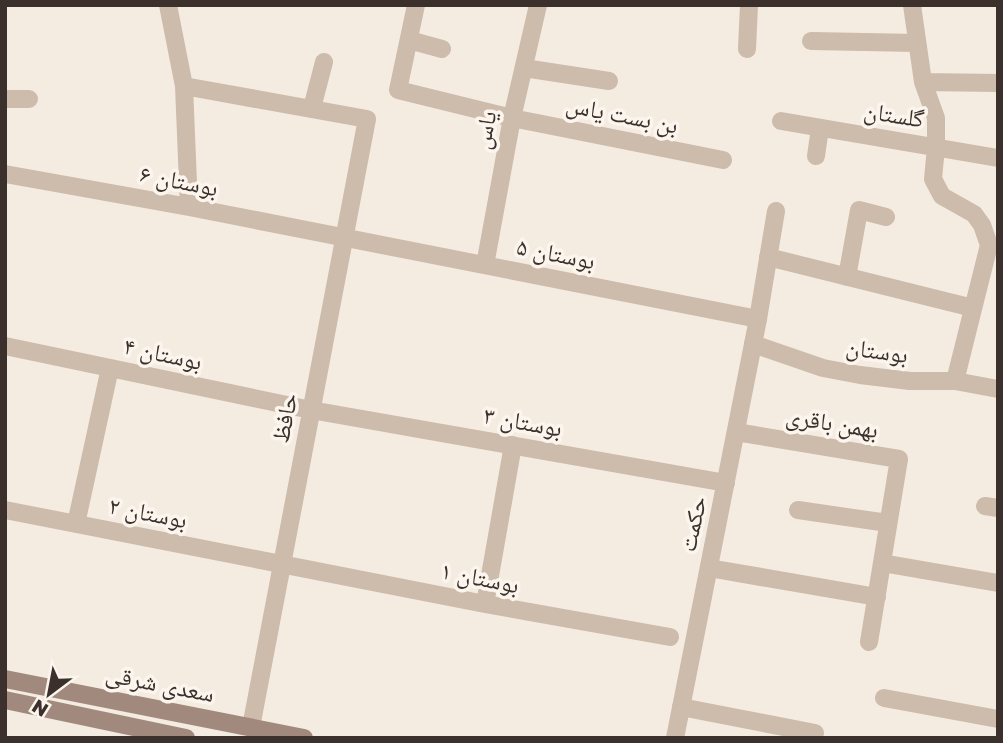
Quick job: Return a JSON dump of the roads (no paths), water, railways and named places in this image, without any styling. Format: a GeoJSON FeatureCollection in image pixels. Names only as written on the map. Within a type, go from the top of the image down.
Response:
{"type":"FeatureCollection","features":[{"type":"Feature","properties":{"kind":"main road","name":"سعدی شرقی"},"geometry":{"type":"LineString","coordinates":[[5,679],[304,738]]}},
{"type":"Feature","properties":{"kind":"main road","name":"سعدی شرقی"},"geometry":{"type":"LineString","coordinates":[[5,700],[186,738]]}},
{"type":"Feature","properties":{"kind":"street"},"geometry":{"type":"LineString","coordinates":[[168,5],[184,86],[189,207]]}},
{"type":"Feature","properties":{"kind":"street"},"geometry":{"type":"LineString","coordinates":[[416,5],[409,40],[442,49]]}},
{"type":"Feature","properties":{"kind":"street","name":"یاس"},"geometry":{"type":"LineString","coordinates":[[485,265],[512,118],[538,5]]}},
{"type":"Feature","properties":{"kind":"street"},"geometry":{"type":"LineString","coordinates":[[747,49],[749,5]]}},
{"type":"Feature","properties":{"kind":"street"},"geometry":{"type":"LineString","coordinates":[[912,5],[923,82],[936,118],[933,179],[942,196],[974,214],[982,225],[989,245],[955,382]]}},
{"type":"Feature","properties":{"kind":"street","name":"بن بست یاس"},"geometry":{"type":"LineString","coordinates":[[409,40],[398,90],[512,118],[723,160]]}},
{"type":"Feature","properties":{"kind":"street"},"geometry":{"type":"LineString","coordinates":[[811,41],[918,43]]}},
{"type":"Feature","properties":{"kind":"street"},"geometry":{"type":"LineString","coordinates":[[184,86],[312,108],[324,62]]}},
{"type":"Feature","properties":{"kind":"street"},"geometry":{"type":"LineString","coordinates":[[524,68],[609,81]]}},
{"type":"Feature","properties":{"kind":"street"},"geometry":{"type":"LineString","coordinates":[[923,82],[998,83]]}},
{"type":"Feature","properties":{"kind":"street"},"geometry":{"type":"LineString","coordinates":[[5,99],[29,99]]}},
{"type":"Feature","properties":{"kind":"street","name":"حافظ"},"geometry":{"type":"LineString","coordinates":[[251,727],[367,119],[312,108]]}},
{"type":"Feature","properties":{"kind":"street","name":"گلستان"},"geometry":{"type":"LineString","coordinates":[[781,121],[998,158]]}},
{"type":"Feature","properties":{"kind":"street"},"geometry":{"type":"LineString","coordinates":[[816,156],[820,128]]}},
{"type":"Feature","properties":{"kind":"street","name":"بوستان ۶"},"geometry":{"type":"LineString","coordinates":[[5,174],[344,238]]}},
{"type":"Feature","properties":{"kind":"street"},"geometry":{"type":"LineString","coordinates":[[847,277],[859,210],[886,217]]}},
{"type":"Feature","properties":{"kind":"street","name":"حکمت"},"geometry":{"type":"LineString","coordinates":[[675,738],[758,319],[776,211]]}},
{"type":"Feature","properties":{"kind":"street","name":"بوستان ۵"},"geometry":{"type":"LineString","coordinates":[[344,238],[758,319]]}},
{"type":"Feature","properties":{"kind":"street"},"geometry":{"type":"LineString","coordinates":[[768,257],[973,308]]}},
{"type":"Feature","properties":{"kind":"street","name":"بوستان"},"geometry":{"type":"LineString","coordinates":[[753,344],[823,368],[860,375],[910,382],[955,382],[998,389]]}},
{"type":"Feature","properties":{"kind":"street","name":"بوستان ۴"},"geometry":{"type":"LineString","coordinates":[[5,346],[312,410]]}},
{"type":"Feature","properties":{"kind":"street"},"geometry":{"type":"LineString","coordinates":[[76,524],[110,368]]}},
{"type":"Feature","properties":{"kind":"street","name":"بوستان ۳"},"geometry":{"type":"LineString","coordinates":[[312,410],[726,483]]}},
{"type":"Feature","properties":{"kind":"street","name":"بهمن باقری"},"geometry":{"type":"LineString","coordinates":[[736,432],[899,458],[869,642]]}},
{"type":"Feature","properties":{"kind":"street"},"geometry":{"type":"LineString","coordinates":[[485,604],[513,445]]}},
{"type":"Feature","properties":{"kind":"street","name":"بوستان ۲"},"geometry":{"type":"LineString","coordinates":[[5,510],[282,564]]}},
{"type":"Feature","properties":{"kind":"street"},"geometry":{"type":"LineString","coordinates":[[798,510],[888,523]]}},
{"type":"Feature","properties":{"kind":"street"},"geometry":{"type":"LineString","coordinates":[[882,563],[998,583]]}},
{"type":"Feature","properties":{"kind":"street","name":"بوستان ۱"},"geometry":{"type":"LineString","coordinates":[[282,564],[670,637]]}},
{"type":"Feature","properties":{"kind":"street"},"geometry":{"type":"LineString","coordinates":[[709,568],[877,597]]}},
{"type":"Feature","properties":{"kind":"street"},"geometry":{"type":"LineString","coordinates":[[884,698],[998,719]]}},
{"type":"Feature","properties":{"kind":"street"},"geometry":{"type":"LineString","coordinates":[[681,707],[815,733]]}}]}
